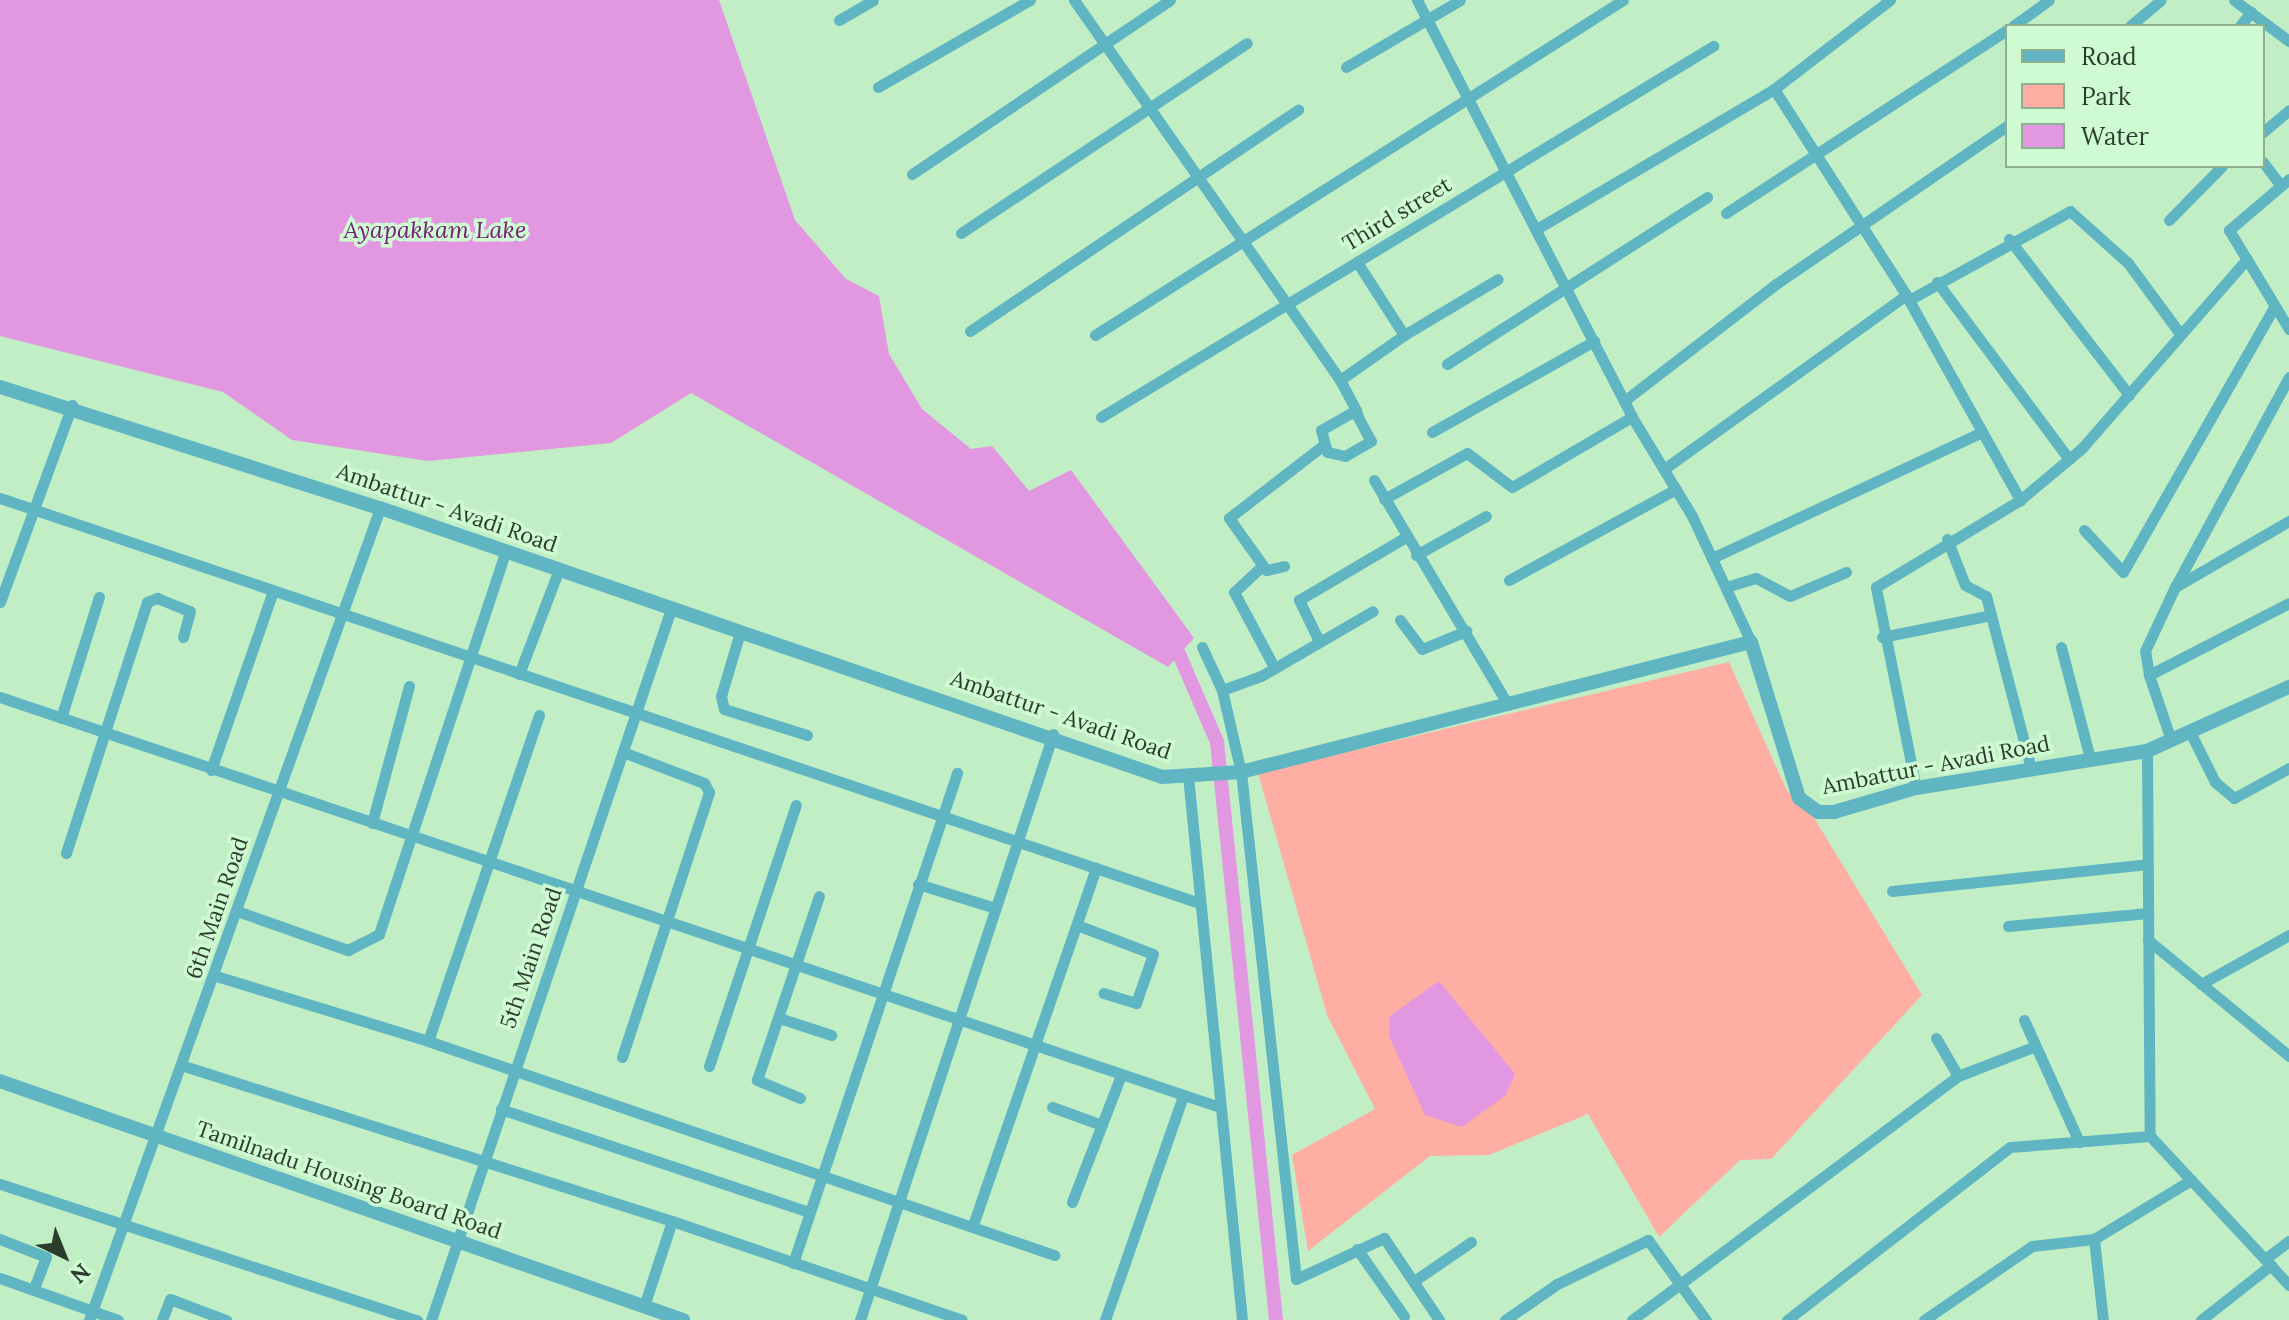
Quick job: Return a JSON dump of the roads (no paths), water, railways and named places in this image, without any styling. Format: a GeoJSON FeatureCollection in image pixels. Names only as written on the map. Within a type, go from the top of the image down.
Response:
{"type":"FeatureCollection","features":[{"type":"Feature","properties":{"kind":"street"},"geometry":{"type":"LineString","coordinates":[[839,20],[873,0]]}},
{"type":"Feature","properties":{"kind":"street"},"geometry":{"type":"LineString","coordinates":[[878,87],[1030,0]]}},
{"type":"Feature","properties":{"kind":"street"},"geometry":{"type":"LineString","coordinates":[[1074,0],[1242,246],[1340,380],[1371,441],[1345,456],[1322,446]]}},
{"type":"Feature","properties":{"kind":"street"},"geometry":{"type":"LineString","coordinates":[[912,174],[1170,0]]}},
{"type":"Feature","properties":{"kind":"street"},"geometry":{"type":"LineString","coordinates":[[1417,0],[1505,172],[1540,227],[1632,417],[1676,489],[1751,642]]}},
{"type":"Feature","properties":{"kind":"street"},"geometry":{"type":"LineString","coordinates":[[1346,67],[1460,0]]}},
{"type":"Feature","properties":{"kind":"street"},"geometry":{"type":"LineString","coordinates":[[1095,335],[1242,246],[1465,97],[1623,0]]}},
{"type":"Feature","properties":{"kind":"street"},"geometry":{"type":"LineString","coordinates":[[1540,227],[1774,89],[1890,0]]}},
{"type":"Feature","properties":{"kind":"street"},"geometry":{"type":"LineString","coordinates":[[2016,24],[2049,0]]}},
{"type":"Feature","properties":{"kind":"street"},"geometry":{"type":"LineString","coordinates":[[2132,24],[2161,0]]}},
{"type":"Feature","properties":{"kind":"street"},"geometry":{"type":"LineString","coordinates":[[2234,0],[2289,41]]}},
{"type":"Feature","properties":{"kind":"street"},"geometry":{"type":"LineString","coordinates":[[2242,24],[2251,12]]}},
{"type":"Feature","properties":{"kind":"street"},"geometry":{"type":"LineString","coordinates":[[1726,213],[1822,155],[2005,31]]}},
{"type":"Feature","properties":{"kind":"street"},"geometry":{"type":"LineString","coordinates":[[961,233],[1151,110],[1247,43]]}},
{"type":"Feature","properties":{"kind":"street","name":"Third street"},"geometry":{"type":"LineString","coordinates":[[1101,417],[1713,46]]}},
{"type":"Feature","properties":{"kind":"street"},"geometry":{"type":"LineString","coordinates":[[1774,89],[1822,155],[1908,297],[2020,500]]}},
{"type":"Feature","properties":{"kind":"street"},"geometry":{"type":"LineString","coordinates":[[970,331],[1198,182],[1298,110]]}},
{"type":"Feature","properties":{"kind":"street"},"geometry":{"type":"LineString","coordinates":[[2265,130],[2289,110]]}},
{"type":"Feature","properties":{"kind":"street"},"geometry":{"type":"LineString","coordinates":[[1624,401],[1864,225],[2005,127]]}},
{"type":"Feature","properties":{"kind":"street"},"geometry":{"type":"LineString","coordinates":[[2265,164],[2285,183],[2229,230],[2289,329]]}},
{"type":"Feature","properties":{"kind":"street"},"geometry":{"type":"LineString","coordinates":[[2169,220],[2220,168]]}},
{"type":"Feature","properties":{"kind":"street"},"geometry":{"type":"LineString","coordinates":[[1447,364],[1572,289],[1707,197]]}},
{"type":"Feature","properties":{"kind":"street"},"geometry":{"type":"LineString","coordinates":[[1664,469],[1908,297],[2009,239],[2070,211],[2083,215],[2181,335]]}},
{"type":"Feature","properties":{"kind":"street"},"geometry":{"type":"LineString","coordinates":[[2009,239],[2129,395]]}},
{"type":"Feature","properties":{"kind":"street"},"geometry":{"type":"LineString","coordinates":[[1916,788],[1882,637],[1876,587],[1947,539],[2020,500],[2069,459],[2247,259]]}},
{"type":"Feature","properties":{"kind":"street"},"geometry":{"type":"LineString","coordinates":[[1357,262],[1404,335]]}},
{"type":"Feature","properties":{"kind":"street"},"geometry":{"type":"LineString","coordinates":[[1340,380],[1404,335],[1498,279]]}},
{"type":"Feature","properties":{"kind":"street"},"geometry":{"type":"LineString","coordinates":[[1937,282],[2069,459]]}},
{"type":"Feature","properties":{"kind":"street"},"geometry":{"type":"LineString","coordinates":[[2084,530],[2123,572],[2275,306]]}},
{"type":"Feature","properties":{"kind":"street"},"geometry":{"type":"LineString","coordinates":[[1432,432],[1594,341]]}},
{"type":"Feature","properties":{"kind":"street"},"geometry":{"type":"LineString","coordinates":[[2171,740],[2149,675],[2145,651],[2175,587],[2289,377]]}},
{"type":"Feature","properties":{"kind":"street","name":"Ambattur - Avadi Road"},"geometry":{"type":"LineString","coordinates":[[0,387],[72,405],[380,508],[671,609],[1053,734],[1162,777],[1237,772],[1751,642],[1804,803],[1834,812],[1916,788],[2147,751],[2289,687]]}},
{"type":"Feature","properties":{"kind":"street"},"geometry":{"type":"LineString","coordinates":[[0,602],[72,405]]}},
{"type":"Feature","properties":{"kind":"street"},"geometry":{"type":"LineString","coordinates":[[1322,446],[1321,430],[1356,410]]}},
{"type":"Feature","properties":{"kind":"street"},"geometry":{"type":"LineString","coordinates":[[1384,499],[1467,453],[1512,487],[1632,417]]}},
{"type":"Feature","properties":{"kind":"street"},"geometry":{"type":"LineString","coordinates":[[1712,558],[1982,432]]}},
{"type":"Feature","properties":{"kind":"street"},"geometry":{"type":"LineString","coordinates":[[1262,566],[1229,518],[1322,446]]}},
{"type":"Feature","properties":{"kind":"street"},"geometry":{"type":"LineString","coordinates":[[1374,480],[1508,705]]}},
{"type":"Feature","properties":{"kind":"street"},"geometry":{"type":"LineString","coordinates":[[1509,580],[1676,489]]}},
{"type":"Feature","properties":{"kind":"street"},"geometry":{"type":"LineString","coordinates":[[0,498],[1199,903]]}},
{"type":"Feature","properties":{"kind":"street","name":"6th Main Road"},"geometry":{"type":"LineString","coordinates":[[91,1316],[122,1224],[160,1137],[380,508]]}},
{"type":"Feature","properties":{"kind":"street"},"geometry":{"type":"LineString","coordinates":[[1416,555],[1486,516]]}},
{"type":"Feature","properties":{"kind":"street"},"geometry":{"type":"LineString","coordinates":[[2175,587],[2289,521]]}},
{"type":"Feature","properties":{"kind":"street"},"geometry":{"type":"LineString","coordinates":[[1319,641],[1299,600],[1406,537]]}},
{"type":"Feature","properties":{"kind":"street"},"geometry":{"type":"LineString","coordinates":[[1947,539],[1965,585],[1986,596],[2031,769]]}},
{"type":"Feature","properties":{"kind":"street"},"geometry":{"type":"LineString","coordinates":[[237,911],[348,950],[363,948],[379,934],[408,837],[505,552]]}},
{"type":"Feature","properties":{"kind":"street"},"geometry":{"type":"LineString","coordinates":[[1273,665],[1234,592],[1262,566],[1284,566]]}},
{"type":"Feature","properties":{"kind":"street"},"geometry":{"type":"LineString","coordinates":[[519,674],[559,569]]}},
{"type":"Feature","properties":{"kind":"street"},"geometry":{"type":"LineString","coordinates":[[1726,587],[1756,578],[1790,596],[1846,572]]}},
{"type":"Feature","properties":{"kind":"street"},"geometry":{"type":"LineString","coordinates":[[211,770],[273,591]]}},
{"type":"Feature","properties":{"kind":"street"},"geometry":{"type":"LineString","coordinates":[[61,718],[99,597]]}},
{"type":"Feature","properties":{"kind":"street"},"geometry":{"type":"LineString","coordinates":[[66,853],[147,602],[157,598],[190,611],[183,637]]}},
{"type":"Feature","properties":{"kind":"street"},"geometry":{"type":"LineString","coordinates":[[2149,675],[2289,603]]}},
{"type":"Feature","properties":{"kind":"street","name":"5th Main Road"},"geometry":{"type":"LineString","coordinates":[[431,1320],[671,609]]}},
{"type":"Feature","properties":{"kind":"street"},"geometry":{"type":"LineString","coordinates":[[1222,690],[1373,611]]}},
{"type":"Feature","properties":{"kind":"street"},"geometry":{"type":"LineString","coordinates":[[1882,637],[1991,615]]}},
{"type":"Feature","properties":{"kind":"street"},"geometry":{"type":"LineString","coordinates":[[1400,620],[1422,649],[1466,631]]}},
{"type":"Feature","properties":{"kind":"street"},"geometry":{"type":"LineString","coordinates":[[740,632],[721,696],[724,709],[807,735]]}},
{"type":"Feature","properties":{"kind":"street"},"geometry":{"type":"LineString","coordinates":[[1202,647],[1222,690],[1237,772],[1296,1279],[1384,1238],[1439,1320]]}},
{"type":"Feature","properties":{"kind":"street"},"geometry":{"type":"LineString","coordinates":[[2061,647],[2090,758]]}},
{"type":"Feature","properties":{"kind":"street"},"geometry":{"type":"LineString","coordinates":[[372,823],[409,686]]}},
{"type":"Feature","properties":{"kind":"street"},"geometry":{"type":"LineString","coordinates":[[0,697],[574,893],[1217,1106]]}},
{"type":"Feature","properties":{"kind":"street"},"geometry":{"type":"LineString","coordinates":[[428,1041],[491,864],[539,715]]}},
{"type":"Feature","properties":{"kind":"street"},"geometry":{"type":"LineString","coordinates":[[2190,732],[2215,782],[2234,798],[2289,768]]}},
{"type":"Feature","properties":{"kind":"street"},"geometry":{"type":"LineString","coordinates":[[860,1320],[1053,734]]}},
{"type":"Feature","properties":{"kind":"street"},"geometry":{"type":"LineString","coordinates":[[2147,751],[2150,1136],[2289,1285]]}},
{"type":"Feature","properties":{"kind":"street"},"geometry":{"type":"LineString","coordinates":[[622,1057],[671,925],[709,792],[704,783],[623,752]]}},
{"type":"Feature","properties":{"kind":"street"},"geometry":{"type":"LineString","coordinates":[[793,1263],[879,995],[957,773]]}},
{"type":"Feature","properties":{"kind":"street"},"geometry":{"type":"LineString","coordinates":[[1188,776],[1217,1106],[1242,1320]]}},
{"type":"Feature","properties":{"kind":"street"},"geometry":{"type":"LineString","coordinates":[[709,1066],[796,805]]}},
{"type":"Feature","properties":{"kind":"street"},"geometry":{"type":"LineString","coordinates":[[1892,891],[2148,864]]}},
{"type":"Feature","properties":{"kind":"street"},"geometry":{"type":"LineString","coordinates":[[973,1225],[1096,868]]}},
{"type":"Feature","properties":{"kind":"street"},"geometry":{"type":"LineString","coordinates":[[918,884],[995,908]]}},
{"type":"Feature","properties":{"kind":"street"},"geometry":{"type":"LineString","coordinates":[[800,1098],[757,1080],[798,968],[819,896]]}},
{"type":"Feature","properties":{"kind":"street"},"geometry":{"type":"LineString","coordinates":[[2008,926],[2148,913]]}},
{"type":"Feature","properties":{"kind":"street"},"geometry":{"type":"LineString","coordinates":[[1077,925],[1153,954],[1136,1003],[1103,993]]}},
{"type":"Feature","properties":{"kind":"street"},"geometry":{"type":"LineString","coordinates":[[2201,984],[2289,935]]}},
{"type":"Feature","properties":{"kind":"street"},"geometry":{"type":"LineString","coordinates":[[2148,940],[2289,1056]]}},
{"type":"Feature","properties":{"kind":"street"},"geometry":{"type":"LineString","coordinates":[[216,976],[428,1041],[1054,1255]]}},
{"type":"Feature","properties":{"kind":"street"},"geometry":{"type":"LineString","coordinates":[[779,1018],[831,1035]]}},
{"type":"Feature","properties":{"kind":"street"},"geometry":{"type":"LineString","coordinates":[[2024,1020],[2033,1047],[2079,1142]]}},
{"type":"Feature","properties":{"kind":"street"},"geometry":{"type":"LineString","coordinates":[[1936,1038],[1958,1076]]}},
{"type":"Feature","properties":{"kind":"street"},"geometry":{"type":"LineString","coordinates":[[1632,1320],[1958,1076],[2033,1047]]}},
{"type":"Feature","properties":{"kind":"street"},"geometry":{"type":"LineString","coordinates":[[184,1066],[484,1159],[672,1221],[869,1292],[962,1320]]}},
{"type":"Feature","properties":{"kind":"street"},"geometry":{"type":"LineString","coordinates":[[1072,1202],[1121,1075]]}},
{"type":"Feature","properties":{"kind":"street","name":"Tamilnadu Housing Board Road"},"geometry":{"type":"LineString","coordinates":[[0,1081],[683,1320]]}},
{"type":"Feature","properties":{"kind":"street"},"geometry":{"type":"LineString","coordinates":[[1105,1320],[1183,1096]]}},
{"type":"Feature","properties":{"kind":"street"},"geometry":{"type":"LineString","coordinates":[[1052,1107],[1102,1125]]}},
{"type":"Feature","properties":{"kind":"street"},"geometry":{"type":"LineString","coordinates":[[501,1109],[809,1212]]}},
{"type":"Feature","properties":{"kind":"street"},"geometry":{"type":"LineString","coordinates":[[1787,1320],[2010,1147],[2150,1136]]}},
{"type":"Feature","properties":{"kind":"street"},"geometry":{"type":"LineString","coordinates":[[1924,1320],[2032,1246],[2094,1239],[2191,1180]]}},
{"type":"Feature","properties":{"kind":"street"},"geometry":{"type":"LineString","coordinates":[[0,1184],[417,1320]]}},
{"type":"Feature","properties":{"kind":"street"},"geometry":{"type":"LineString","coordinates":[[644,1306],[672,1221]]}},
{"type":"Feature","properties":{"kind":"street"},"geometry":{"type":"LineString","coordinates":[[0,1239],[46,1257],[34,1289]]}},
{"type":"Feature","properties":{"kind":"street"},"geometry":{"type":"LineString","coordinates":[[2094,1239],[2103,1320]]}},
{"type":"Feature","properties":{"kind":"street"},"geometry":{"type":"LineString","coordinates":[[1505,1320],[1557,1284],[1648,1240],[1706,1320]]}},
{"type":"Feature","properties":{"kind":"street"},"geometry":{"type":"LineString","coordinates":[[2201,1320],[2289,1241]]}},
{"type":"Feature","properties":{"kind":"street"},"geometry":{"type":"LineString","coordinates":[[1414,1281],[1471,1242]]}},
{"type":"Feature","properties":{"kind":"street"},"geometry":{"type":"LineString","coordinates":[[1357,1249],[1404,1316]]}},
{"type":"Feature","properties":{"kind":"street"},"geometry":{"type":"LineString","coordinates":[[0,1278],[34,1289],[91,1316],[118,1320]]}},
{"type":"Feature","properties":{"kind":"street"},"geometry":{"type":"LineString","coordinates":[[162,1320],[170,1299],[226,1320]]}},
{"type":"Feature","properties":{"kind":"water","name":"Ayapakkam Lake"},"geometry":{"type":"Polygon","coordinates":[[[0,0],[719,0],[795,220],[846,279],[879,296],[889,354],[922,409],[971,449],[992,446],[1029,491],[1071,470],[1194,638],[1168,667],[691,393],[611,443],[428,461],[292,440],[223,392],[0,336],[0,0]]]}},
{"type":"Feature","properties":{"kind":"water"},"geometry":{"type":"Polygon","coordinates":[[[1439,981],[1515,1074],[1506,1095],[1462,1127],[1425,1115],[1389,1036],[1390,1016],[1439,981]]]}},
{"type":"Feature","properties":{"kind":"waterway"},"geometry":{"type":"LineString","coordinates":[[1179,654],[1217,742],[1276,1320]]}}]}
